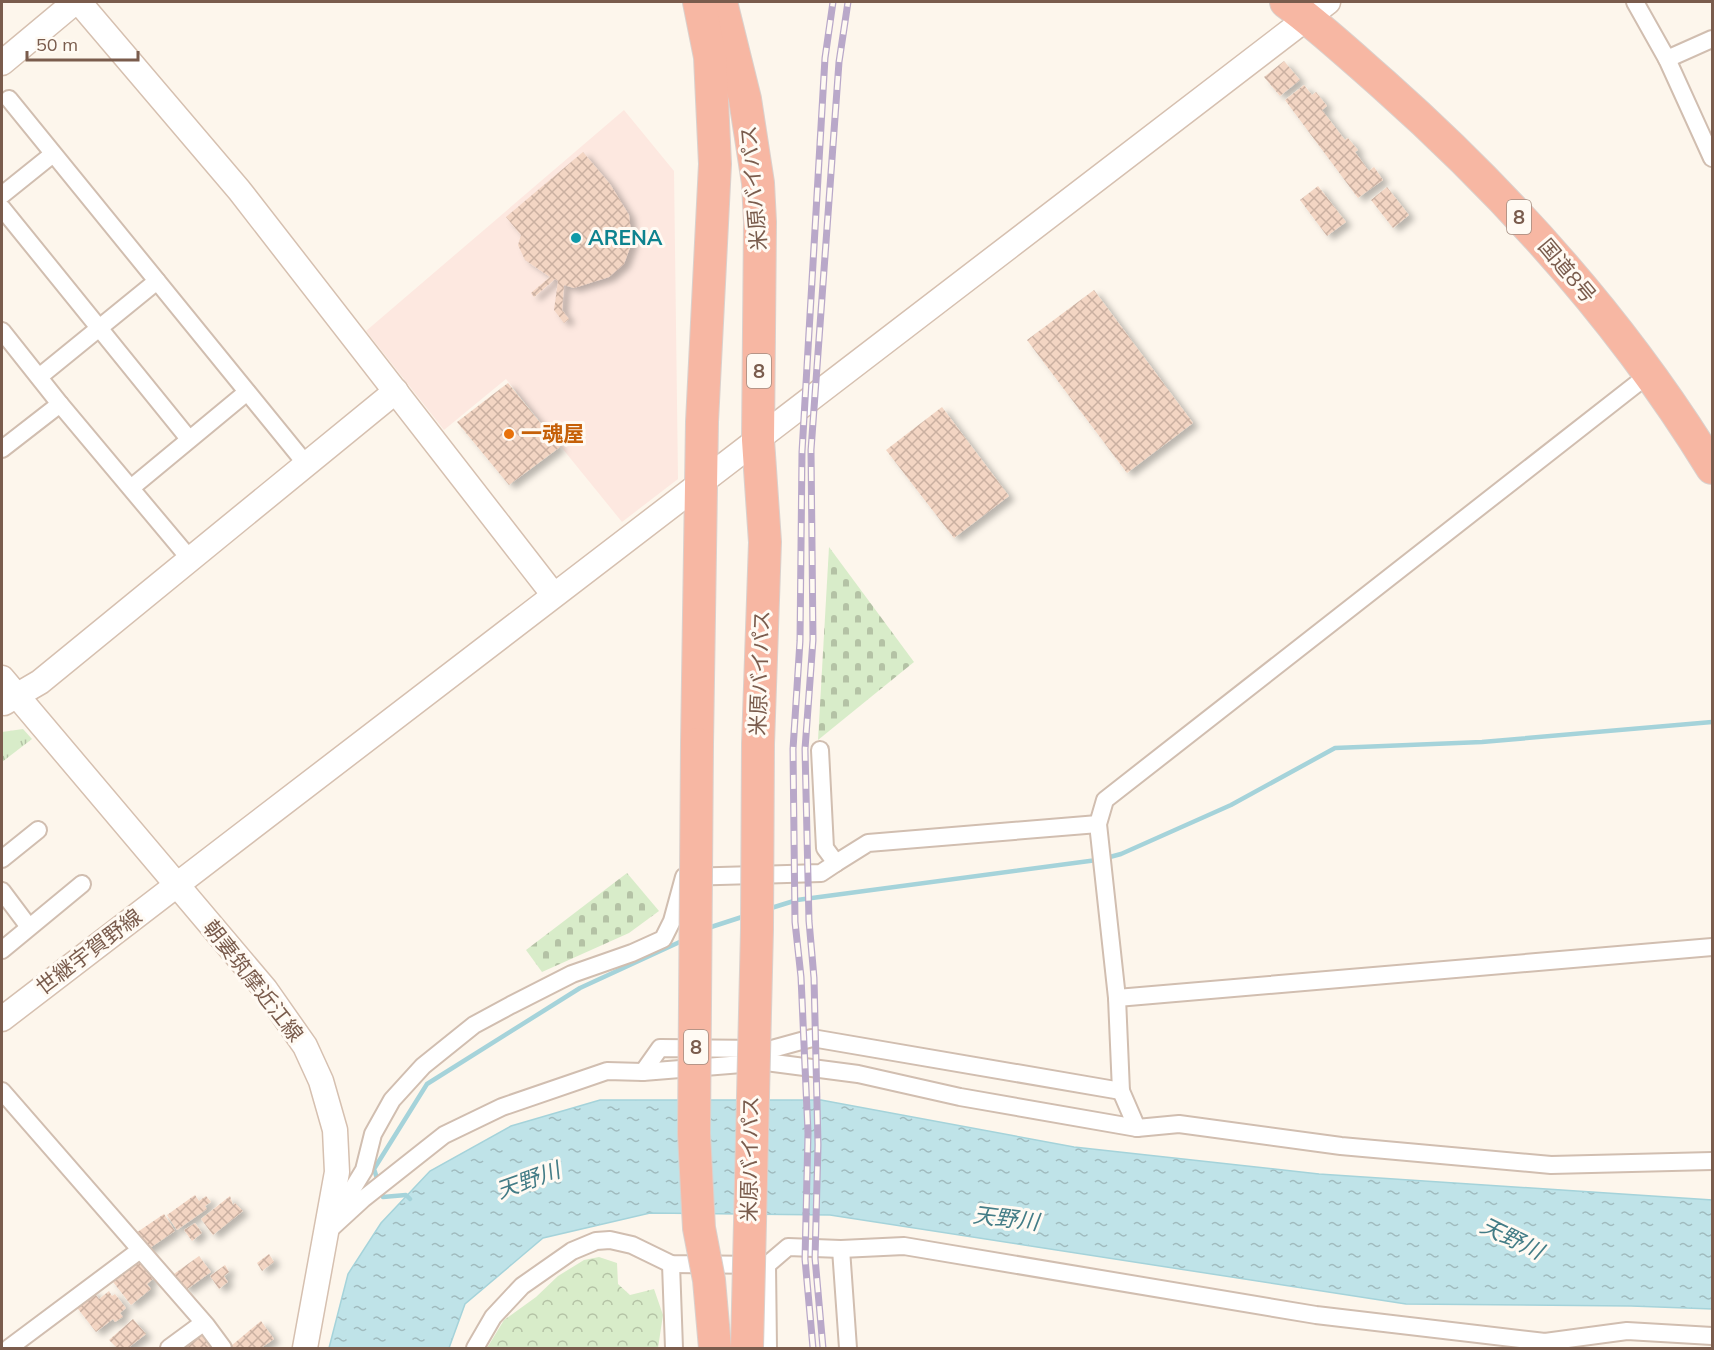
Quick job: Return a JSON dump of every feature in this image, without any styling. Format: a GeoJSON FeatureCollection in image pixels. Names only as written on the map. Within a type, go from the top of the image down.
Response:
{"type":"FeatureCollection","features":[{"type":"Feature","properties":{"kind":"highway","name":"米原バイパス"},"geometry":{"type":"LineString","coordinates":[[699,2],[710,57],[715,127],[700,484],[694,1134],[699,1228],[709,1281],[715,1348]]}},
{"type":"Feature","properties":{"kind":"highway","name":"米原バイパス"},"geometry":{"type":"LineString","coordinates":[[721,2],[745,99],[758,183],[758,440],[765,542],[758,744],[757,929],[747,1348]]}},
{"type":"Feature","properties":{"kind":"highway","name":"国道8号"},"geometry":{"type":"LineString","coordinates":[[1307,7],[1428,124],[1538,236],[1595,304],[1713,468]]}},
{"type":"Feature","properties":{"kind":"highway"},"geometry":{"type":"LineString","coordinates":[[698,1348],[699,1228]]}},
{"type":"Feature","properties":{"kind":"street"},"geometry":{"type":"LineString","coordinates":[[2,63],[77,2],[238,190],[553,594]]}},
{"type":"Feature","properties":{"kind":"street"},"geometry":{"type":"LineString","coordinates":[[1635,2],[1667,59],[1713,158]]}},
{"type":"Feature","properties":{"kind":"street","name":"世継宇賀野線"},"geometry":{"type":"LineString","coordinates":[[3,1015],[177,885],[553,594],[758,440],[1307,7]]}},
{"type":"Feature","properties":{"kind":"street"},"geometry":{"type":"LineString","coordinates":[[1667,59],[1713,39]]}},
{"type":"Feature","properties":{"kind":"street"},"geometry":{"type":"LineString","coordinates":[[9,99],[306,464]]}},
{"type":"Feature","properties":{"kind":"street"},"geometry":{"type":"LineString","coordinates":[[2,195],[53,154]]}},
{"type":"Feature","properties":{"kind":"street"},"geometry":{"type":"LineString","coordinates":[[2,208],[189,439]]}},
{"type":"Feature","properties":{"kind":"street"},"geometry":{"type":"LineString","coordinates":[[39,377],[157,281]]}},
{"type":"Feature","properties":{"kind":"street"},"geometry":{"type":"LineString","coordinates":[[2,331],[190,559]]}},
{"type":"Feature","properties":{"kind":"street"},"geometry":{"type":"LineString","coordinates":[[1137,1128],[1121,1091],[1117,998],[1098,824],[1105,800],[1648,375]]}},
{"type":"Feature","properties":{"kind":"street"},"geometry":{"type":"LineString","coordinates":[[7,693],[39,682],[396,391]]}},
{"type":"Feature","properties":{"kind":"street"},"geometry":{"type":"LineString","coordinates":[[131,488],[247,392]]}},
{"type":"Feature","properties":{"kind":"street"},"geometry":{"type":"LineString","coordinates":[[2,449],[60,404]]}},
{"type":"Feature","properties":{"kind":"street"},"geometry":{"type":"LineString","coordinates":[[765,542],[772,594],[771,874]]}},
{"type":"Feature","properties":{"kind":"street"},"geometry":{"type":"LineString","coordinates":[[327,1232],[364,1170],[374,1134],[392,1100],[423,1066],[474,1025],[511,1005],[572,974],[632,953],[663,939],[672,921],[684,877],[686,610],[700,564]]}},
{"type":"Feature","properties":{"kind":"street","name":"朝妻筑摩近江線"},"geometry":{"type":"LineString","coordinates":[[7,693],[177,885],[265,989],[305,1046],[321,1081],[336,1141],[337,1172],[305,1348]]}},
{"type":"Feature","properties":{"kind":"street"},"geometry":{"type":"LineString","coordinates":[[820,750],[825,848],[836,862]]}},
{"type":"Feature","properties":{"kind":"street"},"geometry":{"type":"LineString","coordinates":[[684,877],[820,873],[868,843],[1098,824]]}},
{"type":"Feature","properties":{"kind":"street"},"geometry":{"type":"LineString","coordinates":[[2,859],[38,830]]}},
{"type":"Feature","properties":{"kind":"street"},"geometry":{"type":"LineString","coordinates":[[2,950],[82,884]]}},
{"type":"Feature","properties":{"kind":"street"},"geometry":{"type":"LineString","coordinates":[[2,891],[29,927]]}},
{"type":"Feature","properties":{"kind":"street"},"geometry":{"type":"LineString","coordinates":[[1117,998],[1713,947]]}},
{"type":"Feature","properties":{"kind":"street"},"geometry":{"type":"LineString","coordinates":[[643,1072],[660,1048],[771,1049],[812,1038],[1121,1091]]}},
{"type":"Feature","properties":{"kind":"street"},"geometry":{"type":"LineString","coordinates":[[327,1232],[363,1199],[444,1135],[502,1107],[607,1071],[643,1072],[766,1062],[858,1074],[960,1097],[1137,1128],[1179,1124],[1341,1146],[1551,1165],[1713,1161]]}},
{"type":"Feature","properties":{"kind":"street"},"geometry":{"type":"LineString","coordinates":[[2,1091],[223,1348]]}},
{"type":"Feature","properties":{"kind":"street"},"geometry":{"type":"LineString","coordinates":[[475,1348],[493,1317],[522,1286],[572,1251],[588,1244],[610,1240],[632,1245],[671,1264],[767,1265],[788,1247],[841,1249],[904,1246],[1316,1315],[1545,1342],[1627,1331],[1713,1336]]}},
{"type":"Feature","properties":{"kind":"street"},"geometry":{"type":"LineString","coordinates":[[841,1249],[848,1348]]}},
{"type":"Feature","properties":{"kind":"street"},"geometry":{"type":"LineString","coordinates":[[9,1348],[140,1250]]}},
{"type":"Feature","properties":{"kind":"street"},"geometry":{"type":"LineString","coordinates":[[671,1264],[674,1348]]}},
{"type":"Feature","properties":{"kind":"street"},"geometry":{"type":"LineString","coordinates":[[767,1265],[768,1348]]}},
{"type":"Feature","properties":{"kind":"street"},"geometry":{"type":"LineString","coordinates":[[169,1348],[203,1323]]}},
{"type":"Feature","properties":{"kind":"shaded area"},"geometry":{"type":"Polygon","coordinates":[[[624,110],[674,171],[678,479],[622,522],[506,379],[444,430],[366,331],[624,110]]]}},
{"type":"Feature","properties":{"kind":"green space"},"geometry":{"type":"Polygon","coordinates":[[[829,547],[914,662],[818,740],[829,547]]]}},
{"type":"Feature","properties":{"kind":"green space"},"geometry":{"type":"Polygon","coordinates":[[[23,729],[32,739],[2,762],[2,732],[23,729]]]}},
{"type":"Feature","properties":{"kind":"green space"},"geometry":{"type":"Polygon","coordinates":[[[627,873],[659,911],[629,933],[542,972],[526,950],[627,873]]]}},
{"type":"Feature","properties":{"kind":"green space"},"geometry":{"type":"Polygon","coordinates":[[[599,1257],[617,1263],[618,1284],[630,1295],[654,1289],[663,1315],[658,1348],[487,1348],[504,1320],[536,1297],[558,1276],[584,1260],[599,1257]]]}},
{"type":"Feature","properties":{"kind":"water","name":"天野川"},"geometry":{"type":"Polygon","coordinates":[[[600,1100],[821,1100],[1074,1147],[1319,1174],[1712,1200],[1712,1309],[1406,1304],[830,1215],[650,1213],[543,1238],[465,1304],[449,1348],[329,1348],[348,1274],[381,1223],[430,1171],[511,1126],[600,1100]]]}},
{"type":"Feature","properties":{"kind":"building"},"geometry":{"type":"Polygon","coordinates":[[[1284,61],[1300,80],[1280,96],[1264,77],[1284,61]]]}},
{"type":"Feature","properties":{"kind":"building"},"geometry":{"type":"Polygon","coordinates":[[[1304,85],[1312,95],[1316,92],[1327,106],[1322,110],[1345,140],[1348,138],[1358,150],[1355,152],[1369,171],[1374,167],[1383,180],[1358,198],[1285,100],[1304,85]]]}},
{"type":"Feature","properties":{"kind":"building","name":"ARENA"},"geometry":{"type":"Polygon","coordinates":[[[583,152],[610,184],[629,215],[632,242],[624,264],[609,277],[574,288],[564,285],[562,310],[569,319],[564,323],[554,310],[558,281],[555,279],[534,297],[531,293],[550,277],[525,260],[518,245],[521,235],[506,217],[583,152]]]}},
{"type":"Feature","properties":{"kind":"building"},"geometry":{"type":"Polygon","coordinates":[[[1318,186],[1346,222],[1327,236],[1300,200],[1318,186]]]}},
{"type":"Feature","properties":{"kind":"building"},"geometry":{"type":"Polygon","coordinates":[[[1387,187],[1409,215],[1393,228],[1371,200],[1387,187]]]}},
{"type":"Feature","properties":{"kind":"building"},"geometry":{"type":"Polygon","coordinates":[[[1094,290],[1193,423],[1127,473],[1027,340],[1094,290]]]}},
{"type":"Feature","properties":{"kind":"building","name":"一魂屋"},"geometry":{"type":"Polygon","coordinates":[[[508,383],[560,447],[509,485],[457,422],[508,383]]]}},
{"type":"Feature","properties":{"kind":"building"},"geometry":{"type":"Polygon","coordinates":[[[942,407],[1009,496],[954,538],[886,450],[942,407]]]}},
{"type":"Feature","properties":{"kind":"building"},"geometry":{"type":"Polygon","coordinates":[[[195,1195],[199,1201],[206,1196],[211,1202],[205,1206],[207,1209],[177,1230],[167,1215],[195,1195]]]}},
{"type":"Feature","properties":{"kind":"building"},"geometry":{"type":"Polygon","coordinates":[[[230,1196],[233,1205],[235,1203],[243,1211],[213,1235],[201,1219],[230,1196]]]}},
{"type":"Feature","properties":{"kind":"building"},"geometry":{"type":"Polygon","coordinates":[[[164,1214],[175,1231],[144,1252],[133,1235],[164,1214]]]}},
{"type":"Feature","properties":{"kind":"building"},"geometry":{"type":"Polygon","coordinates":[[[195,1223],[202,1233],[192,1241],[184,1230],[195,1223]]]}},
{"type":"Feature","properties":{"kind":"building"},"geometry":{"type":"Polygon","coordinates":[[[269,1254],[274,1262],[262,1271],[257,1263],[269,1254]]]}},
{"type":"Feature","properties":{"kind":"building"},"geometry":{"type":"Polygon","coordinates":[[[199,1256],[211,1272],[186,1290],[174,1274],[199,1256]]]}},
{"type":"Feature","properties":{"kind":"building"},"geometry":{"type":"Polygon","coordinates":[[[139,1262],[153,1279],[147,1284],[151,1289],[131,1305],[110,1278],[128,1264],[131,1268],[139,1262]]]}},
{"type":"Feature","properties":{"kind":"building"},"geometry":{"type":"Polygon","coordinates":[[[225,1265],[229,1272],[224,1276],[228,1282],[219,1289],[210,1276],[225,1265]]]}},
{"type":"Feature","properties":{"kind":"building"},"geometry":{"type":"Polygon","coordinates":[[[92,1290],[99,1299],[109,1291],[112,1296],[115,1294],[126,1308],[120,1313],[123,1317],[115,1322],[113,1319],[96,1332],[75,1305],[92,1290]]]}},
{"type":"Feature","properties":{"kind":"building"},"geometry":{"type":"Polygon","coordinates":[[[133,1319],[146,1334],[128,1348],[117,1348],[109,1340],[133,1319]]]}},
{"type":"Feature","properties":{"kind":"building"},"geometry":{"type":"Polygon","coordinates":[[[261,1321],[274,1339],[261,1348],[233,1348],[231,1346],[261,1321]]]}},
{"type":"Feature","properties":{"kind":"building"},"geometry":{"type":"Polygon","coordinates":[[[205,1333],[217,1348],[184,1348],[205,1333]]]}},
{"type":"Feature","properties":{"kind":"waterway"},"geometry":{"type":"LineString","coordinates":[[1106,858],[1121,854],[1231,805],[1335,748],[1482,742],[1712,722]]}},
{"type":"Feature","properties":{"kind":"waterway"},"geometry":{"type":"LineString","coordinates":[[768,909],[797,900],[1097,860]]}},
{"type":"Feature","properties":{"kind":"waterway"},"geometry":{"type":"LineString","coordinates":[[708,928],[745,916]]}},
{"type":"Feature","properties":{"kind":"waterway"},"geometry":{"type":"LineString","coordinates":[[410,1199],[406,1195],[383,1197],[374,1169],[427,1084],[580,988],[684,940]]}},
{"type":"Feature","properties":{"kind":"railway"},"geometry":{"type":"LineString","coordinates":[[813,1348],[805,1259],[808,1133],[801,977],[795,922],[793,749],[800,641],[802,452],[825,58],[833,2]]}},
{"type":"Feature","properties":{"kind":"railway"},"geometry":{"type":"LineString","coordinates":[[823,1348],[815,1258],[818,1145],[805,749],[813,640],[811,450],[839,62],[848,2]]}},
{"type":"Feature","properties":{"kind":"place","name":"ARENA"},"geometry":{"type":"Point","coordinates":[576,238]}},
{"type":"Feature","properties":{"kind":"place","name":"一魂屋"},"geometry":{"type":"Point","coordinates":[509,434]}}]}
